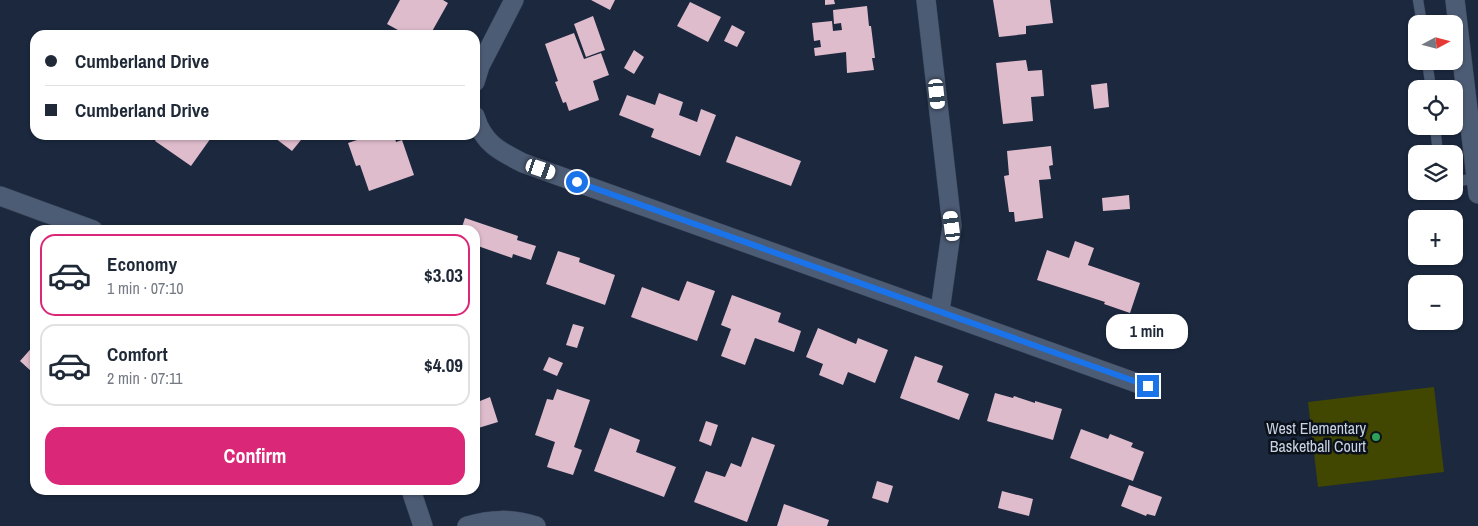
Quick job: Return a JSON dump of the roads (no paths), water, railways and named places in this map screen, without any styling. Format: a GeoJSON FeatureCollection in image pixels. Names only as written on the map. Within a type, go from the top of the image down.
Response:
{"type":"FeatureCollection","features":[{"type":"Feature","properties":{"kind":"street"},"geometry":{"type":"LineString","coordinates":[[480,66],[514,0]]}},
{"type":"Feature","properties":{"kind":"street"},"geometry":{"type":"LineString","coordinates":[[926,0],[952,226],[940,311]]}},
{"type":"Feature","properties":{"kind":"street"},"geometry":{"type":"LineString","coordinates":[[1455,0],[1477,186]]}},
{"type":"Feature","properties":{"kind":"street"},"geometry":{"type":"LineString","coordinates":[[480,130],[498,150],[523,163],[1148,386]]}},
{"type":"Feature","properties":{"kind":"street"},"geometry":{"type":"LineString","coordinates":[[0,196],[79,225]]}},
{"type":"Feature","properties":{"kind":"street"},"geometry":{"type":"LineString","coordinates":[[413,495],[423,526]]}},
{"type":"Feature","properties":{"kind":"street"},"geometry":{"type":"LineString","coordinates":[[467,526],[484,521],[509,520],[536,526]]}},
{"type":"Feature","properties":{"kind":"lane"},"geometry":{"type":"LineString","coordinates":[[1418,0],[1420,15]]}},
{"type":"Feature","properties":{"kind":"lane"},"geometry":{"type":"LineString","coordinates":[[1463,184],[1477,186]]}},
{"type":"Feature","properties":{"kind":"place","name":"West Elementary Basketball Court"},"geometry":{"type":"Point","coordinates":[1376,437]}}]}
